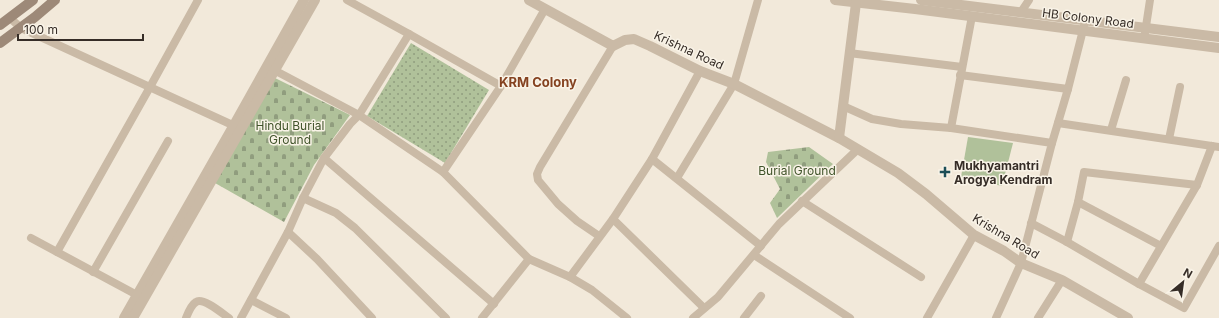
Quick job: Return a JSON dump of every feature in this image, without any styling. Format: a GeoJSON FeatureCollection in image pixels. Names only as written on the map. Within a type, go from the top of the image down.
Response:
{"type":"FeatureCollection","features":[{"type":"Feature","properties":{"kind":"main road"},"geometry":{"type":"LineString","coordinates":[[0,25],[33,0]]}},
{"type":"Feature","properties":{"kind":"main road"},"geometry":{"type":"LineString","coordinates":[[0,43],[55,0]]}},
{"type":"Feature","properties":{"kind":"street"},"geometry":{"type":"LineString","coordinates":[[57,252],[198,0]]}},
{"type":"Feature","properties":{"kind":"street"},"geometry":{"type":"LineString","coordinates":[[133,318],[304,0]]}},
{"type":"Feature","properties":{"kind":"street"},"geometry":{"type":"LineString","coordinates":[[124,318],[237,127],[274,70],[314,0]]}},
{"type":"Feature","properties":{"kind":"street"},"geometry":{"type":"LineString","coordinates":[[347,0],[501,86]]}},
{"type":"Feature","properties":{"kind":"street"},"geometry":{"type":"LineString","coordinates":[[529,0],[614,46],[537,174],[538,180],[558,204],[577,221],[600,236]]}},
{"type":"Feature","properties":{"kind":"street"},"geometry":{"type":"LineString","coordinates":[[677,178],[734,84],[758,0]]}},
{"type":"Feature","properties":{"kind":"street","name":"HB Colony Road"},"geometry":{"type":"LineString","coordinates":[[842,0],[856,3],[972,16],[1084,25],[1145,33],[1219,48]]}},
{"type":"Feature","properties":{"kind":"street"},"geometry":{"type":"LineString","coordinates":[[921,0],[1021,12],[1084,25],[1021,263],[996,318]]}},
{"type":"Feature","properties":{"kind":"street"},"geometry":{"type":"LineString","coordinates":[[1021,12],[1029,0]]}},
{"type":"Feature","properties":{"kind":"street"},"geometry":{"type":"LineString","coordinates":[[1150,0],[1145,33],[1219,37]]}},
{"type":"Feature","properties":{"kind":"street"},"geometry":{"type":"LineString","coordinates":[[839,138],[856,3]]}},
{"type":"Feature","properties":{"kind":"street"},"geometry":{"type":"LineString","coordinates":[[443,172],[501,86],[545,10]]}},
{"type":"Feature","properties":{"kind":"street"},"geometry":{"type":"LineString","coordinates":[[951,128],[972,16]]}},
{"type":"Feature","properties":{"kind":"street"},"geometry":{"type":"LineString","coordinates":[[10,18],[21,28],[237,127]]}},
{"type":"Feature","properties":{"kind":"street"},"geometry":{"type":"LineString","coordinates":[[241,318],[288,232],[303,198],[324,158],[350,124],[359,115],[409,34]]}},
{"type":"Feature","properties":{"kind":"street","name":"Krishna Road"},"geometry":{"type":"LineString","coordinates":[[614,46],[625,40],[634,39],[700,71],[734,84],[839,138],[898,173],[926,194],[974,235],[1004,251],[1021,263],[1062,280],[1128,318]]}},
{"type":"Feature","properties":{"kind":"street"},"geometry":{"type":"LineString","coordinates":[[849,53],[1068,89]]}},
{"type":"Feature","properties":{"kind":"street"},"geometry":{"type":"LineString","coordinates":[[274,70],[359,115],[443,172],[529,259],[570,277],[592,290],[627,318]]}},
{"type":"Feature","properties":{"kind":"street"},"geometry":{"type":"LineString","coordinates":[[570,277],[613,219],[652,158],[700,71]]}},
{"type":"Feature","properties":{"kind":"street"},"geometry":{"type":"LineString","coordinates":[[1112,130],[1126,80]]}},
{"type":"Feature","properties":{"kind":"street"},"geometry":{"type":"LineString","coordinates":[[1169,140],[1180,87]]}},
{"type":"Feature","properties":{"kind":"street"},"geometry":{"type":"LineString","coordinates":[[842,106],[872,119],[902,124],[951,128],[1052,143]]}},
{"type":"Feature","properties":{"kind":"street"},"geometry":{"type":"LineString","coordinates":[[1058,122],[1216,147],[1196,185],[1138,284]]}},
{"type":"Feature","properties":{"kind":"street"},"geometry":{"type":"LineString","coordinates":[[93,272],[168,141]]}},
{"type":"Feature","properties":{"kind":"street"},"geometry":{"type":"LineString","coordinates":[[693,318],[718,297],[779,224],[858,149]]}},
{"type":"Feature","properties":{"kind":"street"},"geometry":{"type":"LineString","coordinates":[[324,158],[494,304]]}},
{"type":"Feature","properties":{"kind":"street"},"geometry":{"type":"LineString","coordinates":[[652,158],[761,246]]}},
{"type":"Feature","properties":{"kind":"street"},"geometry":{"type":"LineString","coordinates":[[1067,242],[1078,202],[1084,172],[1196,185]]}},
{"type":"Feature","properties":{"kind":"street"},"geometry":{"type":"LineString","coordinates":[[303,198],[336,213],[355,228],[446,318]]}},
{"type":"Feature","properties":{"kind":"street"},"geometry":{"type":"LineString","coordinates":[[802,201],[921,277]]}},
{"type":"Feature","properties":{"kind":"street"},"geometry":{"type":"LineString","coordinates":[[1078,202],[1161,246]]}},
{"type":"Feature","properties":{"kind":"street"},"geometry":{"type":"LineString","coordinates":[[613,219],[704,308]]}},
{"type":"Feature","properties":{"kind":"street"},"geometry":{"type":"LineString","coordinates":[[1031,223],[1067,242],[1138,284],[1184,308],[1219,246]]}},
{"type":"Feature","properties":{"kind":"street"},"geometry":{"type":"LineString","coordinates":[[288,232],[372,318]]}},
{"type":"Feature","properties":{"kind":"street"},"geometry":{"type":"LineString","coordinates":[[927,318],[974,235]]}},
{"type":"Feature","properties":{"kind":"street"},"geometry":{"type":"LineString","coordinates":[[31,238],[137,295]]}},
{"type":"Feature","properties":{"kind":"street"},"geometry":{"type":"LineString","coordinates":[[754,255],[850,318]]}},
{"type":"Feature","properties":{"kind":"street"},"geometry":{"type":"LineString","coordinates":[[482,318],[529,259]]}},
{"type":"Feature","properties":{"kind":"street"},"geometry":{"type":"LineString","coordinates":[[1038,318],[1062,280]]}},
{"type":"Feature","properties":{"kind":"street"},"geometry":{"type":"LineString","coordinates":[[744,318],[761,296]]}},
{"type":"Feature","properties":{"kind":"street"},"geometry":{"type":"LineString","coordinates":[[186,318],[195,302],[198,300],[203,301],[229,318]]}},
{"type":"Feature","properties":{"kind":"street"},"geometry":{"type":"LineString","coordinates":[[251,300],[286,318]]}},
{"type":"Feature","properties":{"kind":"green space"},"geometry":{"type":"Polygon","coordinates":[[[411,43],[489,90],[445,163],[367,116],[411,43]]]}},
{"type":"Feature","properties":{"kind":"green space","name":"Hindu Burial Ground"},"geometry":{"type":"Polygon","coordinates":[[[275,78],[350,115],[314,165],[284,222],[215,183],[275,78]]]}},
{"type":"Feature","properties":{"kind":"green space"},"geometry":{"type":"Polygon","coordinates":[[[968,137],[1013,143],[1002,186],[961,177],[968,137]]]}},
{"type":"Feature","properties":{"kind":"green space","name":"Burial Ground"},"geometry":{"type":"Polygon","coordinates":[[[809,147],[833,164],[777,218],[770,203],[780,189],[766,162],[768,152],[809,147]]]}},
{"type":"Feature","properties":{"kind":"place","name":"Mukhyamantri Arogya Kendram"},"geometry":{"type":"Point","coordinates":[945,172]}},
{"type":"Feature","properties":{"kind":"district","name":"KRM Colony"},"geometry":{"type":"Point","coordinates":[538,82]}}]}
